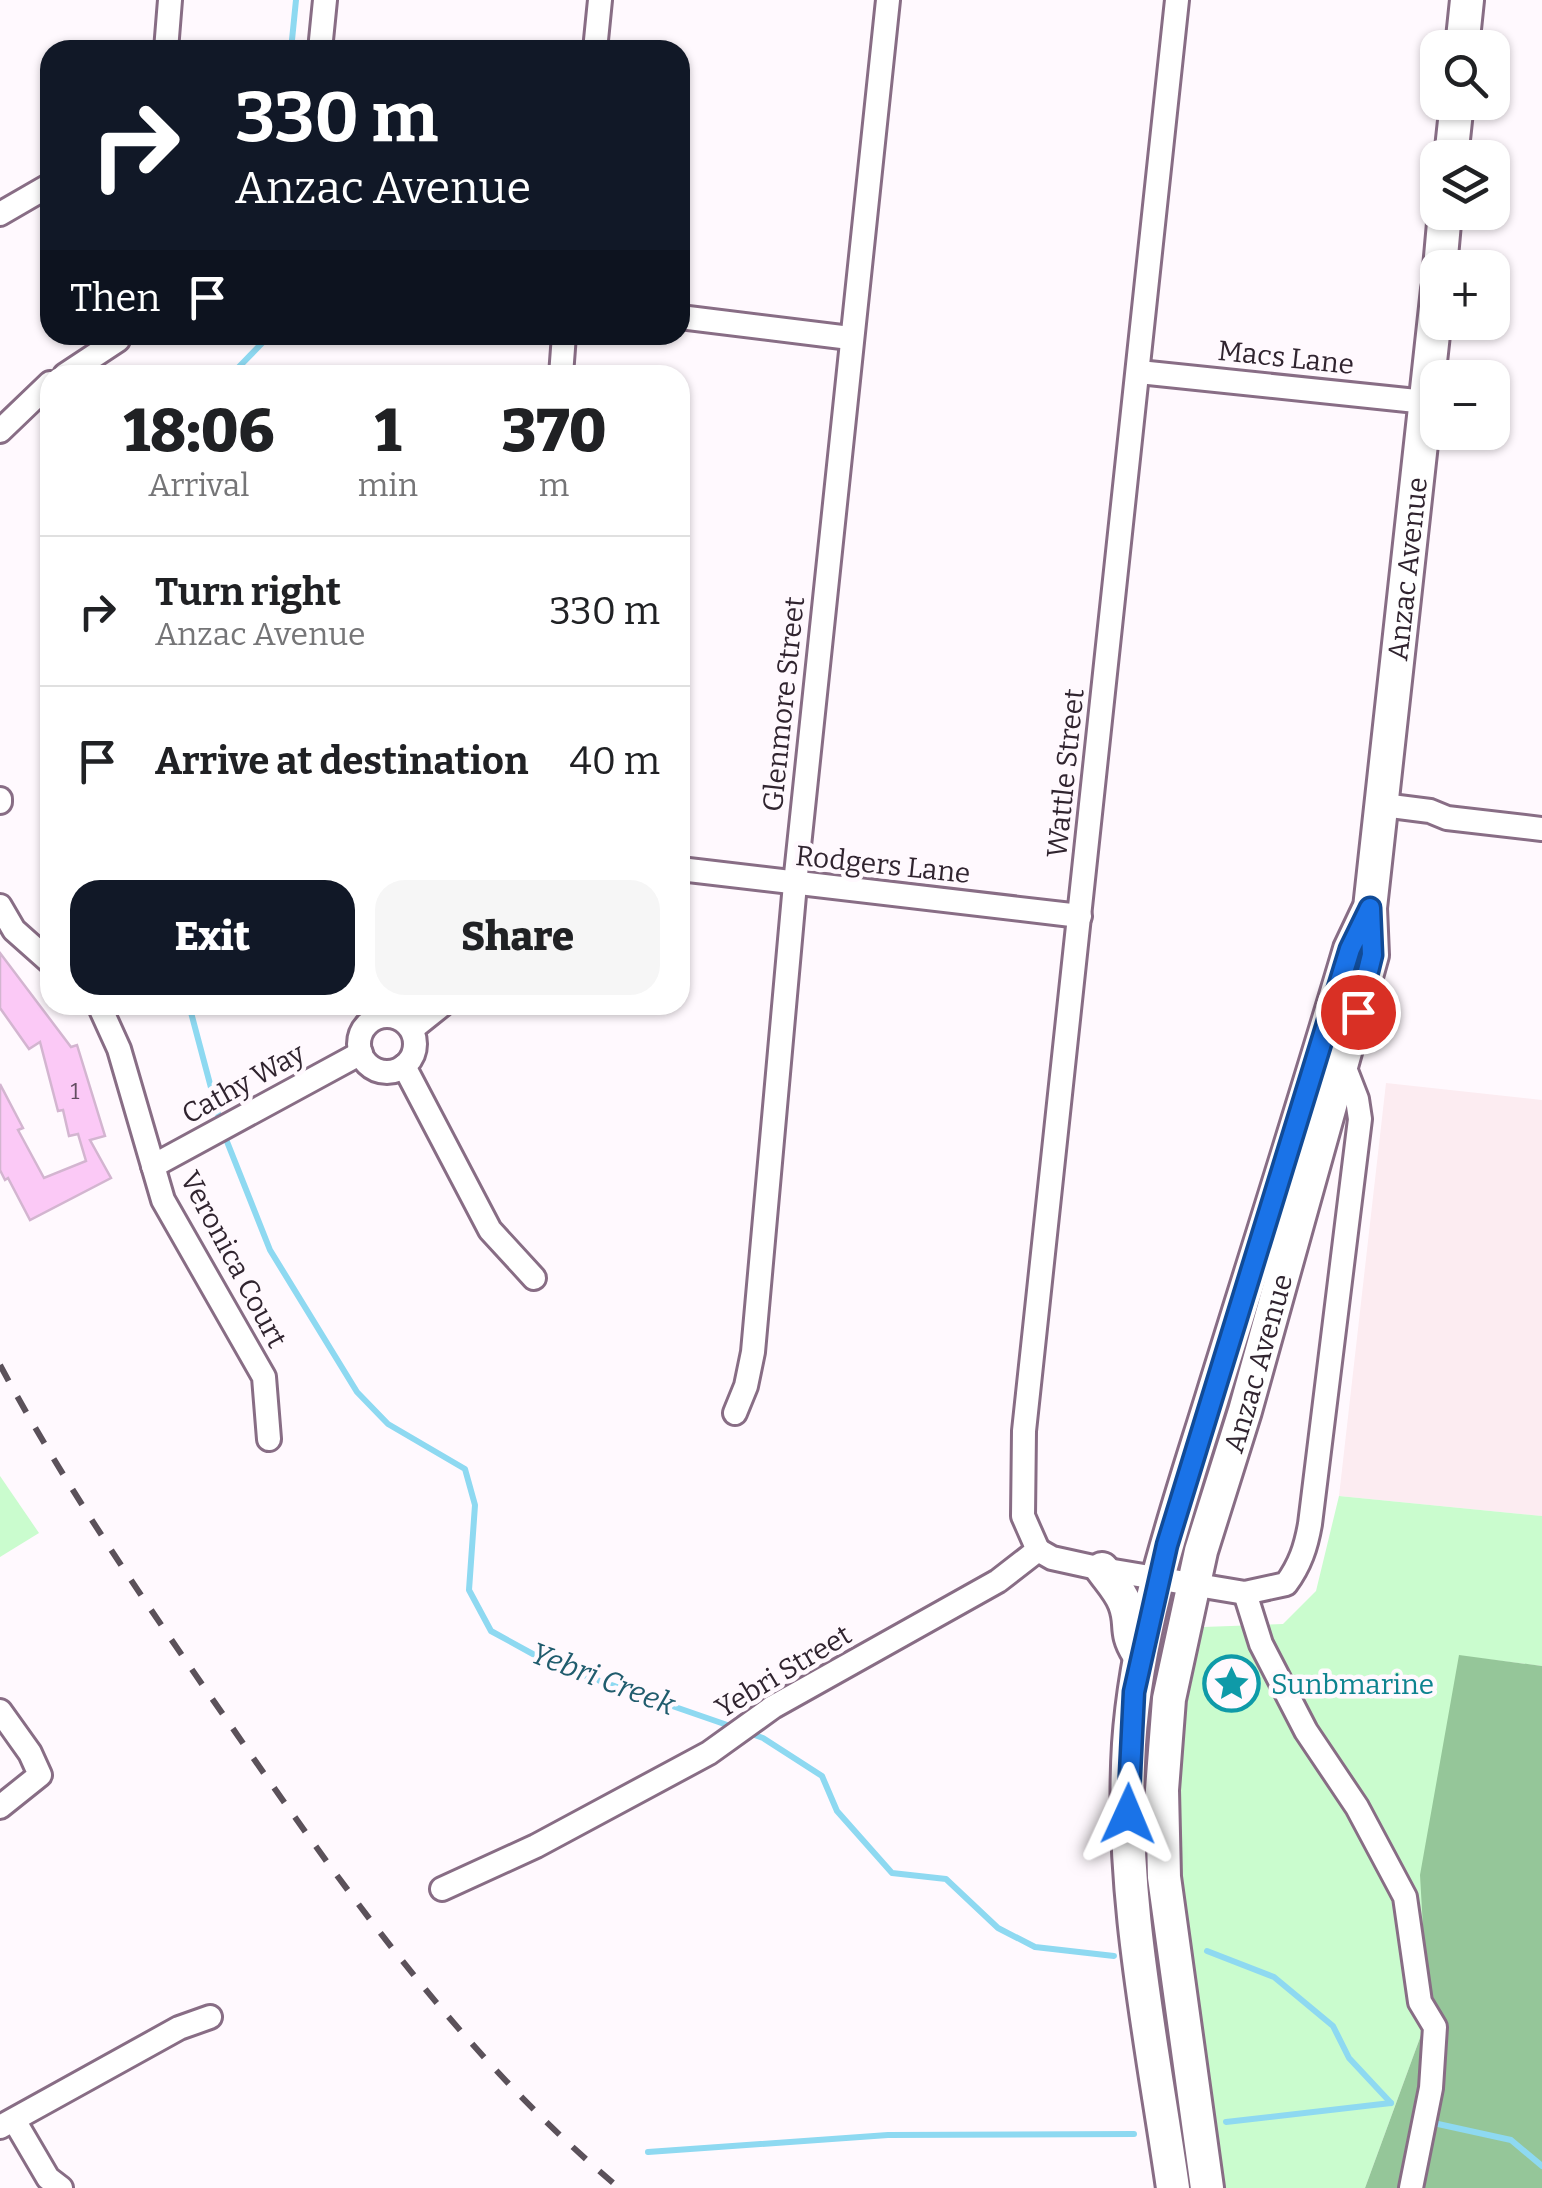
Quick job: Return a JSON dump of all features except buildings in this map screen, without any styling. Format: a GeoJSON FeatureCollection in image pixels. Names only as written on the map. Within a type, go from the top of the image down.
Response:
{"type":"FeatureCollection","features":[{"type":"Feature","properties":{"kind":"highway"},"geometry":{"type":"LineString","coordinates":[[1464,30],[1467,0]]}},
{"type":"Feature","properties":{"kind":"highway","name":"Anzac Avenue"},"geometry":{"type":"LineString","coordinates":[[1208,2188],[1168,1908],[1162,1832],[1169,1699],[1192,1584],[1372,955],[1370,908],[1421,450]]}},
{"type":"Feature","properties":{"kind":"highway","name":"Anzac Avenue"},"geometry":{"type":"LineString","coordinates":[[1173,2188],[1128,1842],[1129,1743],[1140,1656],[1160,1577],[1350,949],[1370,908]]}},
{"type":"Feature","properties":{"kind":"highway"},"geometry":{"type":"LineString","coordinates":[[1102,1569],[1124,1600],[1129,1617],[1128,1638],[1140,1656]]}},
{"type":"Feature","properties":{"kind":"street"},"geometry":{"type":"LineString","coordinates":[[167,40],[170,0]]}},
{"type":"Feature","properties":{"kind":"street"},"geometry":{"type":"LineString","coordinates":[[321,40],[325,0]]}},
{"type":"Feature","properties":{"kind":"street"},"geometry":{"type":"LineString","coordinates":[[596,40],[600,0]]}},
{"type":"Feature","properties":{"kind":"street","name":"Glenmore Street"},"geometry":{"type":"LineString","coordinates":[[735,1414],[753,1352],[795,884],[888,0]]}},
{"type":"Feature","properties":{"kind":"street","name":"Wattle Street"},"geometry":{"type":"LineString","coordinates":[[1038,1550],[1022,1516],[1024,1431],[1178,0]]}},
{"type":"Feature","properties":{"kind":"street"},"geometry":{"type":"LineString","coordinates":[[0,214],[40,191]]}},
{"type":"Feature","properties":{"kind":"street"},"geometry":{"type":"LineString","coordinates":[[690,317],[850,338]]}},
{"type":"Feature","properties":{"kind":"street"},"geometry":{"type":"LineString","coordinates":[[80,365],[110,345]]}},
{"type":"Feature","properties":{"kind":"street","name":"Macs Lane"},"geometry":{"type":"LineString","coordinates":[[1139,372],[1420,401]]}},
{"type":"Feature","properties":{"kind":"street"},"geometry":{"type":"LineString","coordinates":[[0,431],[40,393]]}},
{"type":"Feature","properties":{"kind":"street"},"geometry":{"type":"LineString","coordinates":[[1383,806],[1542,829]]}},
{"type":"Feature","properties":{"kind":"street","name":"Rodgers Lane"},"geometry":{"type":"LineString","coordinates":[[690,870],[1080,916]]}},
{"type":"Feature","properties":{"kind":"street"},"geometry":{"type":"LineString","coordinates":[[0,906],[14,930],[40,953]]}},
{"type":"Feature","properties":{"kind":"street","name":"Veronica Court"},"geometry":{"type":"LineString","coordinates":[[103,1015],[119,1050],[163,1200],[264,1378],[269,1439]]}},
{"type":"Feature","properties":{"kind":"street"},"geometry":{"type":"LineString","coordinates":[[370,1015],[363,1029],[361,1053],[371,1066],[388,1072],[404,1066],[416,1045],[412,1029],[386,1015]]}},
{"type":"Feature","properties":{"kind":"street"},"geometry":{"type":"LineString","coordinates":[[412,1029],[430,1015]]}},
{"type":"Feature","properties":{"kind":"street","name":"Cathy Way"},"geometry":{"type":"LineString","coordinates":[[153,1166],[361,1053]]}},
{"type":"Feature","properties":{"kind":"street"},"geometry":{"type":"LineString","coordinates":[[1038,1550],[1052,1558],[1102,1569],[1245,1593],[1286,1584],[1297,1569],[1306,1548],[1335,1260],[1360,1120],[1358,1099],[1343,1064]]}},
{"type":"Feature","properties":{"kind":"street"},"geometry":{"type":"LineString","coordinates":[[404,1066],[490,1230],[534,1278]]}},
{"type":"Feature","properties":{"kind":"street","name":"Yebri Street"},"geometry":{"type":"LineString","coordinates":[[442,1889],[536,1846],[709,1753],[773,1706],[998,1581],[1038,1550]]}},
{"type":"Feature","properties":{"kind":"street"},"geometry":{"type":"LineString","coordinates":[[1245,1593],[1261,1644],[1306,1730],[1357,1807],[1404,1897],[1420,2002],[1435,2028],[1431,2088],[1411,2188]]}},
{"type":"Feature","properties":{"kind":"street"},"geometry":{"type":"LineString","coordinates":[[0,1712],[30,1753],[40,1775],[0,1808]]}},
{"type":"Feature","properties":{"kind":"street"},"geometry":{"type":"LineString","coordinates":[[61,2188],[48,2178],[7,2124],[179,2028],[210,2017]]}},
{"type":"Feature","properties":{"kind":"shaded area"},"geometry":{"type":"Polygon","coordinates":[[[1386,1083],[1542,1100],[1542,1516],[1339,1496],[1386,1083]]]}},
{"type":"Feature","properties":{"kind":"green space"},"geometry":{"type":"Polygon","coordinates":[[[0,1476],[39,1533],[0,1557],[0,1476]]]}},
{"type":"Feature","properties":{"kind":"green space"},"geometry":{"type":"Polygon","coordinates":[[[1339,1496],[1542,1516],[1542,1666],[1460,1656],[1428,2016],[1365,2188],[1222,2188],[1176,1833],[1186,1709],[1203,1627],[1283,1624],[1316,1591],[1339,1496]]]}},
{"type":"Feature","properties":{"kind":"green space"},"geometry":{"type":"Polygon","coordinates":[[[1459,1655],[1542,1666],[1542,2188],[1365,2188],[1428,2016],[1420,1875],[1459,1655]]]}},
{"type":"Feature","properties":{"kind":"waterway"},"geometry":{"type":"LineString","coordinates":[[292,40],[296,0]]}},
{"type":"Feature","properties":{"kind":"waterway","name":"Yebri Creek"},"geometry":{"type":"LineString","coordinates":[[241,365],[260,345]]}},
{"type":"Feature","properties":{"kind":"waterway","name":"Yebri Creek"},"geometry":{"type":"LineString","coordinates":[[192,1015],[222,1129],[270,1250],[357,1392],[388,1424],[465,1469],[475,1505],[469,1590],[491,1631],[551,1664],[733,1727]]}},
{"type":"Feature","properties":{"kind":"waterway","name":"Yebri Creek"},"geometry":{"type":"LineString","coordinates":[[749,1733],[822,1776],[837,1811],[892,1873],[946,1879],[998,1928],[1035,1947],[1114,1956]]}},
{"type":"Feature","properties":{"kind":"waterway","name":"Yebri Creek"},"geometry":{"type":"LineString","coordinates":[[1207,1951],[1274,1977],[1333,2026],[1349,2058],[1391,2103]]}},
{"type":"Feature","properties":{"kind":"waterway"},"geometry":{"type":"LineString","coordinates":[[1226,2122],[1391,2103]]}},
{"type":"Feature","properties":{"kind":"waterway","name":"Yebri Creek"},"geometry":{"type":"LineString","coordinates":[[1438,2124],[1511,2140],[1542,2166]]}},
{"type":"Feature","properties":{"kind":"waterway"},"geometry":{"type":"LineString","coordinates":[[648,2152],[888,2135],[1134,2134]]}},
{"type":"Feature","properties":{"kind":"railway"},"geometry":{"type":"LineString","coordinates":[[0,1365],[55,1461],[144,1600],[368,1917],[511,2086],[619,2188]]}},
{"type":"Feature","properties":{"kind":"place","name":"Sunbmarine"},"geometry":{"type":"Point","coordinates":[1232,1684]}},
{"type":"Feature","properties":{"kind":"route"},"geometry":{"type":"LineString","coordinates":[[1128,1814],[1134,1692],[1167,1545],[1350,949],[1370,908],[1372,955],[1358,1012]]}}]}
